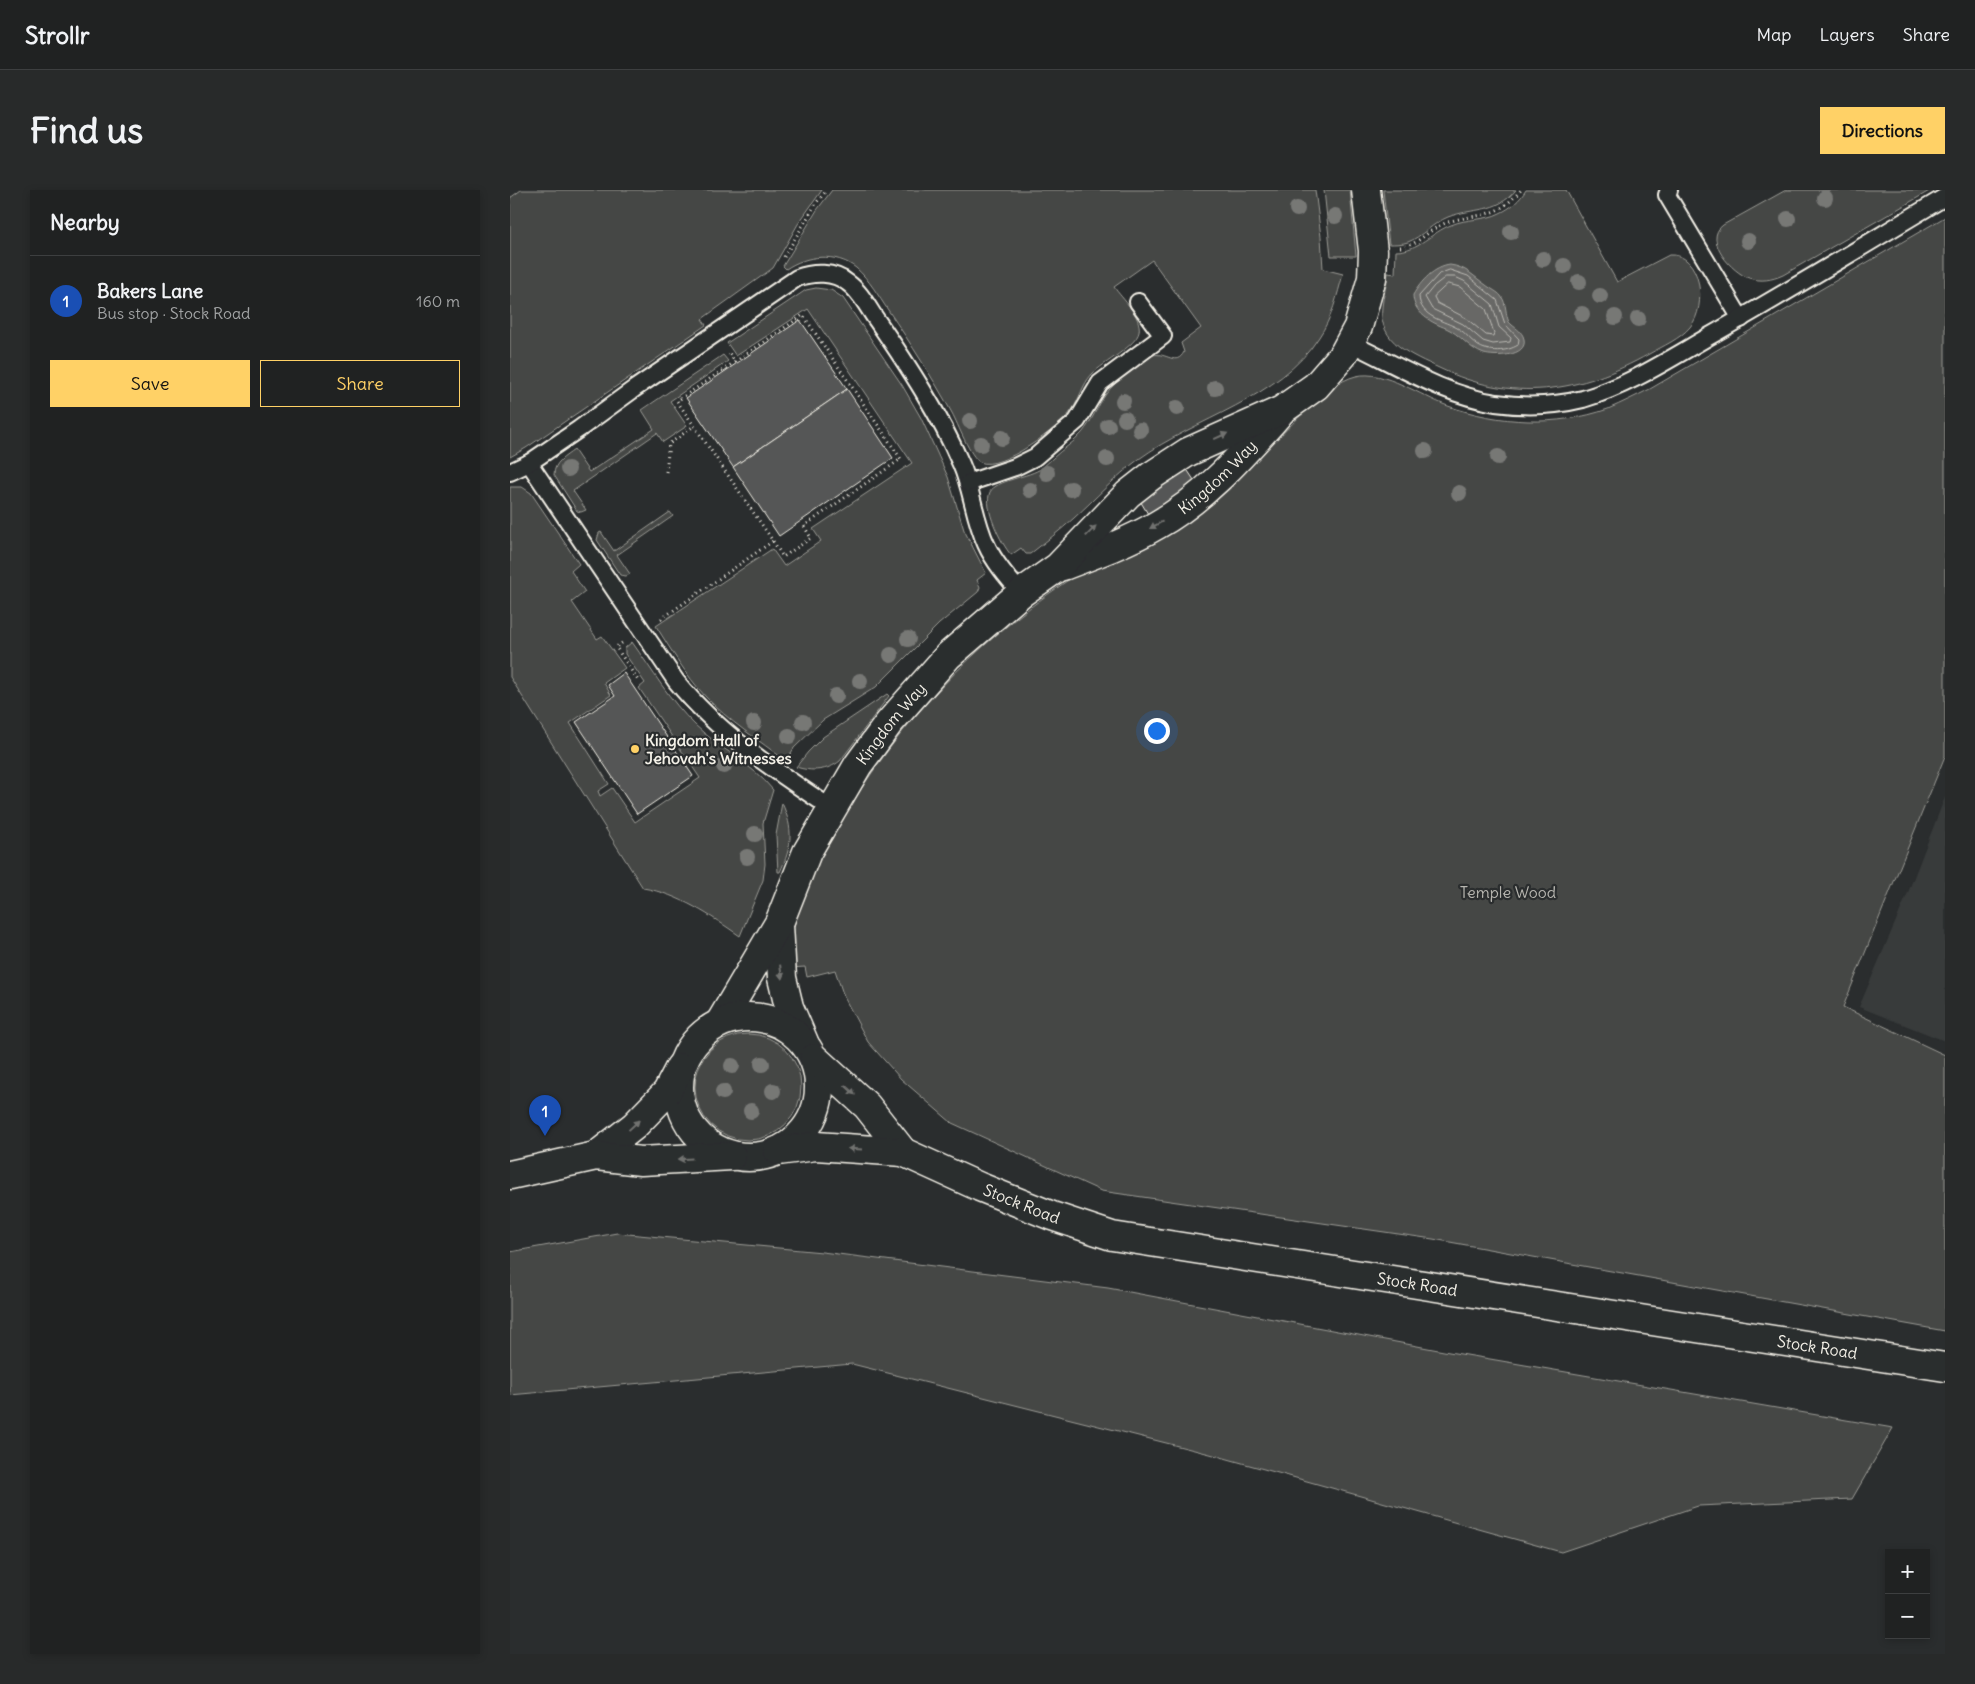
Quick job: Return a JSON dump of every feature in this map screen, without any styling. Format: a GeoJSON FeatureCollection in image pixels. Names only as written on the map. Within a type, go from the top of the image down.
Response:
{"type":"FeatureCollection","features":[{"type":"Feature","properties":{"kind":"main road","name":"Kingdom Way"},"geometry":{"type":"LineString","coordinates":[[721,1022],[779,923],[807,852],[831,808],[858,765],[889,723],[948,656],[1021,593],[1058,567],[1128,494],[1151,476],[1188,452],[1282,410],[1316,386],[1343,355],[1364,308],[1372,278],[1373,250],[1366,190]]}},
{"type":"Feature","properties":{"kind":"main road","name":"Kingdom Way"},"geometry":{"type":"LineString","coordinates":[[1058,567],[1101,551],[1158,525],[1209,487],[1239,459],[1282,410]]}},
{"type":"Feature","properties":{"kind":"main road","name":"Kingdom Way"},"geometry":{"type":"LineString","coordinates":[[779,923],[782,978],[788,1007],[809,1050]]}},
{"type":"Feature","properties":{"kind":"main road"},"geometry":{"type":"LineString","coordinates":[[510,1176],[596,1156],[641,1161],[761,1156],[778,1151],[794,1141],[807,1128],[815,1111],[819,1094],[819,1075],[809,1050],[791,1030],[775,1021],[758,1016],[739,1016],[721,1022],[705,1031],[692,1044],[667,1092],[634,1126],[596,1156]]}},
{"type":"Feature","properties":{"kind":"main road","name":"Stock Road"},"geometry":{"type":"LineString","coordinates":[[809,1050],[867,1106],[903,1152]]}},
{"type":"Feature","properties":{"kind":"main road"},"geometry":{"type":"LineString","coordinates":[[683,1061],[679,1079],[679,1097],[684,1115],[694,1131],[708,1144],[721,1152],[734,1156]]}},
{"type":"Feature","properties":{"kind":"main road","name":"Stock Road"},"geometry":{"type":"LineString","coordinates":[[778,1151],[816,1146],[903,1152],[980,1187],[1052,1216],[1112,1236],[1945,1366]]}},
{"type":"Feature","properties":{"kind":"lane"},"geometry":{"type":"LineString","coordinates":[[1669,190],[1667,195],[1741,319]]}},
{"type":"Feature","properties":{"kind":"lane"},"geometry":{"type":"LineString","coordinates":[[1350,343],[1463,395],[1498,403],[1535,405],[1582,399],[1609,390],[1643,374],[1741,319],[1945,197]]}},
{"type":"Feature","properties":{"kind":"lane"},"geometry":{"type":"LineString","coordinates":[[510,472],[529,463],[798,278],[809,274],[821,273],[842,278],[850,283],[924,392],[946,431],[968,483],[978,524],[986,545],[1001,569],[1021,593]]}},
{"type":"Feature","properties":{"kind":"lane"},"geometry":{"type":"LineString","coordinates":[[968,483],[1015,467],[1036,457],[1077,421],[1100,383],[1163,336],[1138,302]]}},
{"type":"Feature","properties":{"kind":"lane"},"geometry":{"type":"LineString","coordinates":[[529,463],[676,681],[696,706],[784,777],[831,808]]}},
{"type":"Feature","properties":{"kind":"path"},"geometry":{"type":"LineString","coordinates":[[784,259],[817,202],[827,190]]}},
{"type":"Feature","properties":{"kind":"path"},"geometry":{"type":"LineString","coordinates":[[1392,247],[1412,245],[1432,230],[1457,218],[1495,211],[1514,198],[1521,190]]}},
{"type":"Feature","properties":{"kind":"path"},"geometry":{"type":"LineString","coordinates":[[803,315],[901,459],[804,526],[811,538],[784,557],[694,426],[677,401],[803,315]]}},
{"type":"Feature","properties":{"kind":"path"},"geometry":{"type":"LineString","coordinates":[[726,349],[735,362]]}},
{"type":"Feature","properties":{"kind":"path"},"geometry":{"type":"LineString","coordinates":[[666,472],[668,444],[694,426]]}},
{"type":"Feature","properties":{"kind":"path"},"geometry":{"type":"LineString","coordinates":[[654,623],[773,541]]}},
{"type":"Feature","properties":{"kind":"path"},"geometry":{"type":"LineString","coordinates":[[623,643],[616,647],[639,682]]}},
{"type":"Feature","properties":{"kind":"shaded area"},"geometry":{"type":"Polygon","coordinates":[[[1945,797],[1945,1041],[1859,1007],[1907,895],[1945,797]]]}},
{"type":"Feature","properties":{"kind":"green space"},"geometry":{"type":"Polygon","coordinates":[[[521,190],[822,190],[798,224],[773,268],[702,319],[706,325],[510,457],[510,198],[521,190]]]}},
{"type":"Feature","properties":{"kind":"green space"},"geometry":{"type":"Polygon","coordinates":[[[832,190],[1315,190],[1323,269],[1343,274],[1334,307],[1324,330],[1302,358],[1282,376],[1260,392],[1185,431],[1139,459],[1069,523],[1030,554],[1026,554],[1021,548],[1011,555],[998,534],[991,516],[988,499],[993,488],[1042,468],[1082,433],[1106,394],[1121,378],[1153,355],[1178,358],[1184,352],[1181,343],[1201,328],[1152,260],[1114,287],[1135,314],[1139,326],[1137,337],[1132,343],[1092,374],[1072,410],[1043,437],[1001,460],[989,463],[980,462],[972,454],[952,413],[922,361],[874,288],[861,272],[839,259],[821,257],[794,264],[786,269],[783,266],[817,210],[832,190]]]}},
{"type":"Feature","properties":{"kind":"green space"},"geometry":{"type":"Polygon","coordinates":[[[1324,190],[1350,190],[1356,256],[1331,256],[1324,190]]]}},
{"type":"Feature","properties":{"kind":"green space"},"geometry":{"type":"Polygon","coordinates":[[[1383,190],[1516,190],[1501,203],[1448,217],[1408,242],[1389,244],[1383,190]]]}},
{"type":"Feature","properties":{"kind":"green space"},"geometry":{"type":"Polygon","coordinates":[[[1526,190],[1566,190],[1617,282],[1669,255],[1680,256],[1688,262],[1694,271],[1700,294],[1696,318],[1690,327],[1671,342],[1623,367],[1597,378],[1546,389],[1519,389],[1493,386],[1466,379],[1418,358],[1399,346],[1385,330],[1382,319],[1382,307],[1388,273],[1395,274],[1396,251],[1418,245],[1451,225],[1494,216],[1508,209],[1526,190]]]}},
{"type":"Feature","properties":{"kind":"green space"},"geometry":{"type":"Polygon","coordinates":[[[1786,190],[1931,190],[1783,275],[1766,280],[1758,280],[1742,275],[1722,255],[1716,239],[1717,231],[1723,225],[1786,190]]]}},
{"type":"Feature","properties":{"kind":"green space","name":"Temple Wood"},"geometry":{"type":"Polygon","coordinates":[[[1945,217],[1945,756],[1843,1007],[1945,1055],[1945,1331],[1433,1239],[1101,1191],[952,1123],[901,1079],[868,1042],[844,997],[835,970],[807,977],[805,967],[790,968],[791,937],[796,914],[807,885],[822,857],[844,817],[889,749],[941,688],[999,632],[1031,607],[1082,571],[1258,456],[1318,399],[1343,381],[1356,376],[1379,376],[1448,406],[1487,417],[1508,420],[1548,421],[1589,415],[1608,409],[1650,389],[1945,217]]]}},
{"type":"Feature","properties":{"kind":"green space"},"geometry":{"type":"Polygon","coordinates":[[[816,288],[831,290],[843,298],[902,385],[921,418],[948,477],[964,530],[986,573],[977,580],[980,587],[978,592],[939,624],[876,687],[823,720],[794,748],[786,761],[734,722],[705,696],[685,671],[656,626],[772,549],[784,566],[821,541],[813,529],[912,463],[808,309],[736,356],[727,343],[806,290],[816,288]]]}},
{"type":"Feature","properties":{"kind":"green space"},"geometry":{"type":"Polygon","coordinates":[[[723,355],[728,361],[670,401],[687,426],[663,442],[657,433],[573,491],[586,510],[577,511],[554,475],[554,470],[561,460],[574,450],[589,472],[594,469],[654,429],[642,410],[723,355]]]}},
{"type":"Feature","properties":{"kind":"green space"},"geometry":{"type":"Polygon","coordinates":[[[510,487],[522,487],[531,493],[579,564],[571,571],[585,592],[572,602],[597,639],[602,636],[625,668],[604,683],[611,695],[570,723],[609,784],[598,791],[600,796],[612,788],[635,822],[700,778],[639,688],[645,683],[625,654],[625,648],[632,642],[669,696],[686,716],[704,733],[755,772],[773,790],[763,823],[765,864],[763,880],[740,936],[682,901],[669,895],[643,888],[510,677],[510,487]]]}},
{"type":"Feature","properties":{"kind":"green space"},"geometry":{"type":"Polygon","coordinates":[[[670,512],[673,516],[617,555],[630,574],[626,576],[620,575],[597,540],[599,533],[601,532],[614,551],[670,512]]]}},
{"type":"Feature","properties":{"kind":"green space"},"geometry":{"type":"Polygon","coordinates":[[[887,694],[889,696],[840,761],[830,767],[819,770],[796,767],[823,737],[887,694]]]}},
{"type":"Feature","properties":{"kind":"green space"},"geometry":{"type":"Polygon","coordinates":[[[782,803],[790,830],[790,838],[787,854],[780,872],[778,872],[776,835],[782,803]]]}},
{"type":"Feature","properties":{"kind":"green space"},"geometry":{"type":"Polygon","coordinates":[[[748,1034],[768,1038],[785,1050],[797,1067],[801,1087],[797,1107],[785,1124],[768,1136],[748,1140],[728,1136],[711,1124],[699,1107],[695,1087],[699,1067],[711,1050],[728,1038],[748,1034]]]}},
{"type":"Feature","properties":{"kind":"green space"},"geometry":{"type":"Polygon","coordinates":[[[617,1233],[822,1252],[1108,1288],[1449,1352],[1893,1428],[1852,1499],[1698,1506],[1561,1552],[1210,1454],[852,1364],[510,1395],[510,1252],[617,1233]]]}},
{"type":"Feature","properties":{"kind":"water"},"geometry":{"type":"Polygon","coordinates":[[[1450,265],[1465,270],[1501,296],[1509,322],[1523,336],[1524,345],[1521,349],[1502,355],[1484,354],[1474,349],[1456,334],[1429,320],[1420,312],[1414,301],[1413,295],[1416,290],[1433,272],[1450,265]]]}},
{"type":"Feature","properties":{"kind":"building"},"geometry":{"type":"Polygon","coordinates":[[[800,320],[847,389],[733,467],[686,398],[800,320]]]}},
{"type":"Feature","properties":{"kind":"building"},"geometry":{"type":"Polygon","coordinates":[[[847,389],[893,458],[779,536],[733,467],[847,389]]]}},
{"type":"Feature","properties":{"kind":"building"},"geometry":{"type":"Polygon","coordinates":[[[1186,468],[1196,483],[1148,514],[1139,499],[1186,468]]]}},
{"type":"Feature","properties":{"kind":"building","name":"Kingdom Hall of Jehovah's Witnesses"},"geometry":{"type":"Polygon","coordinates":[[[624,673],[693,776],[637,814],[576,722],[615,696],[608,685],[624,673]]]}},
{"type":"Feature","properties":{"kind":"place","name":"Kingdom Hall of Jehovah's Witnesses"},"geometry":{"type":"Point","coordinates":[635,749]}},
{"type":"Feature","properties":{"kind":"place","name":"Bakers Lane"},"geometry":{"type":"Point","coordinates":[545,1136]}}]}
